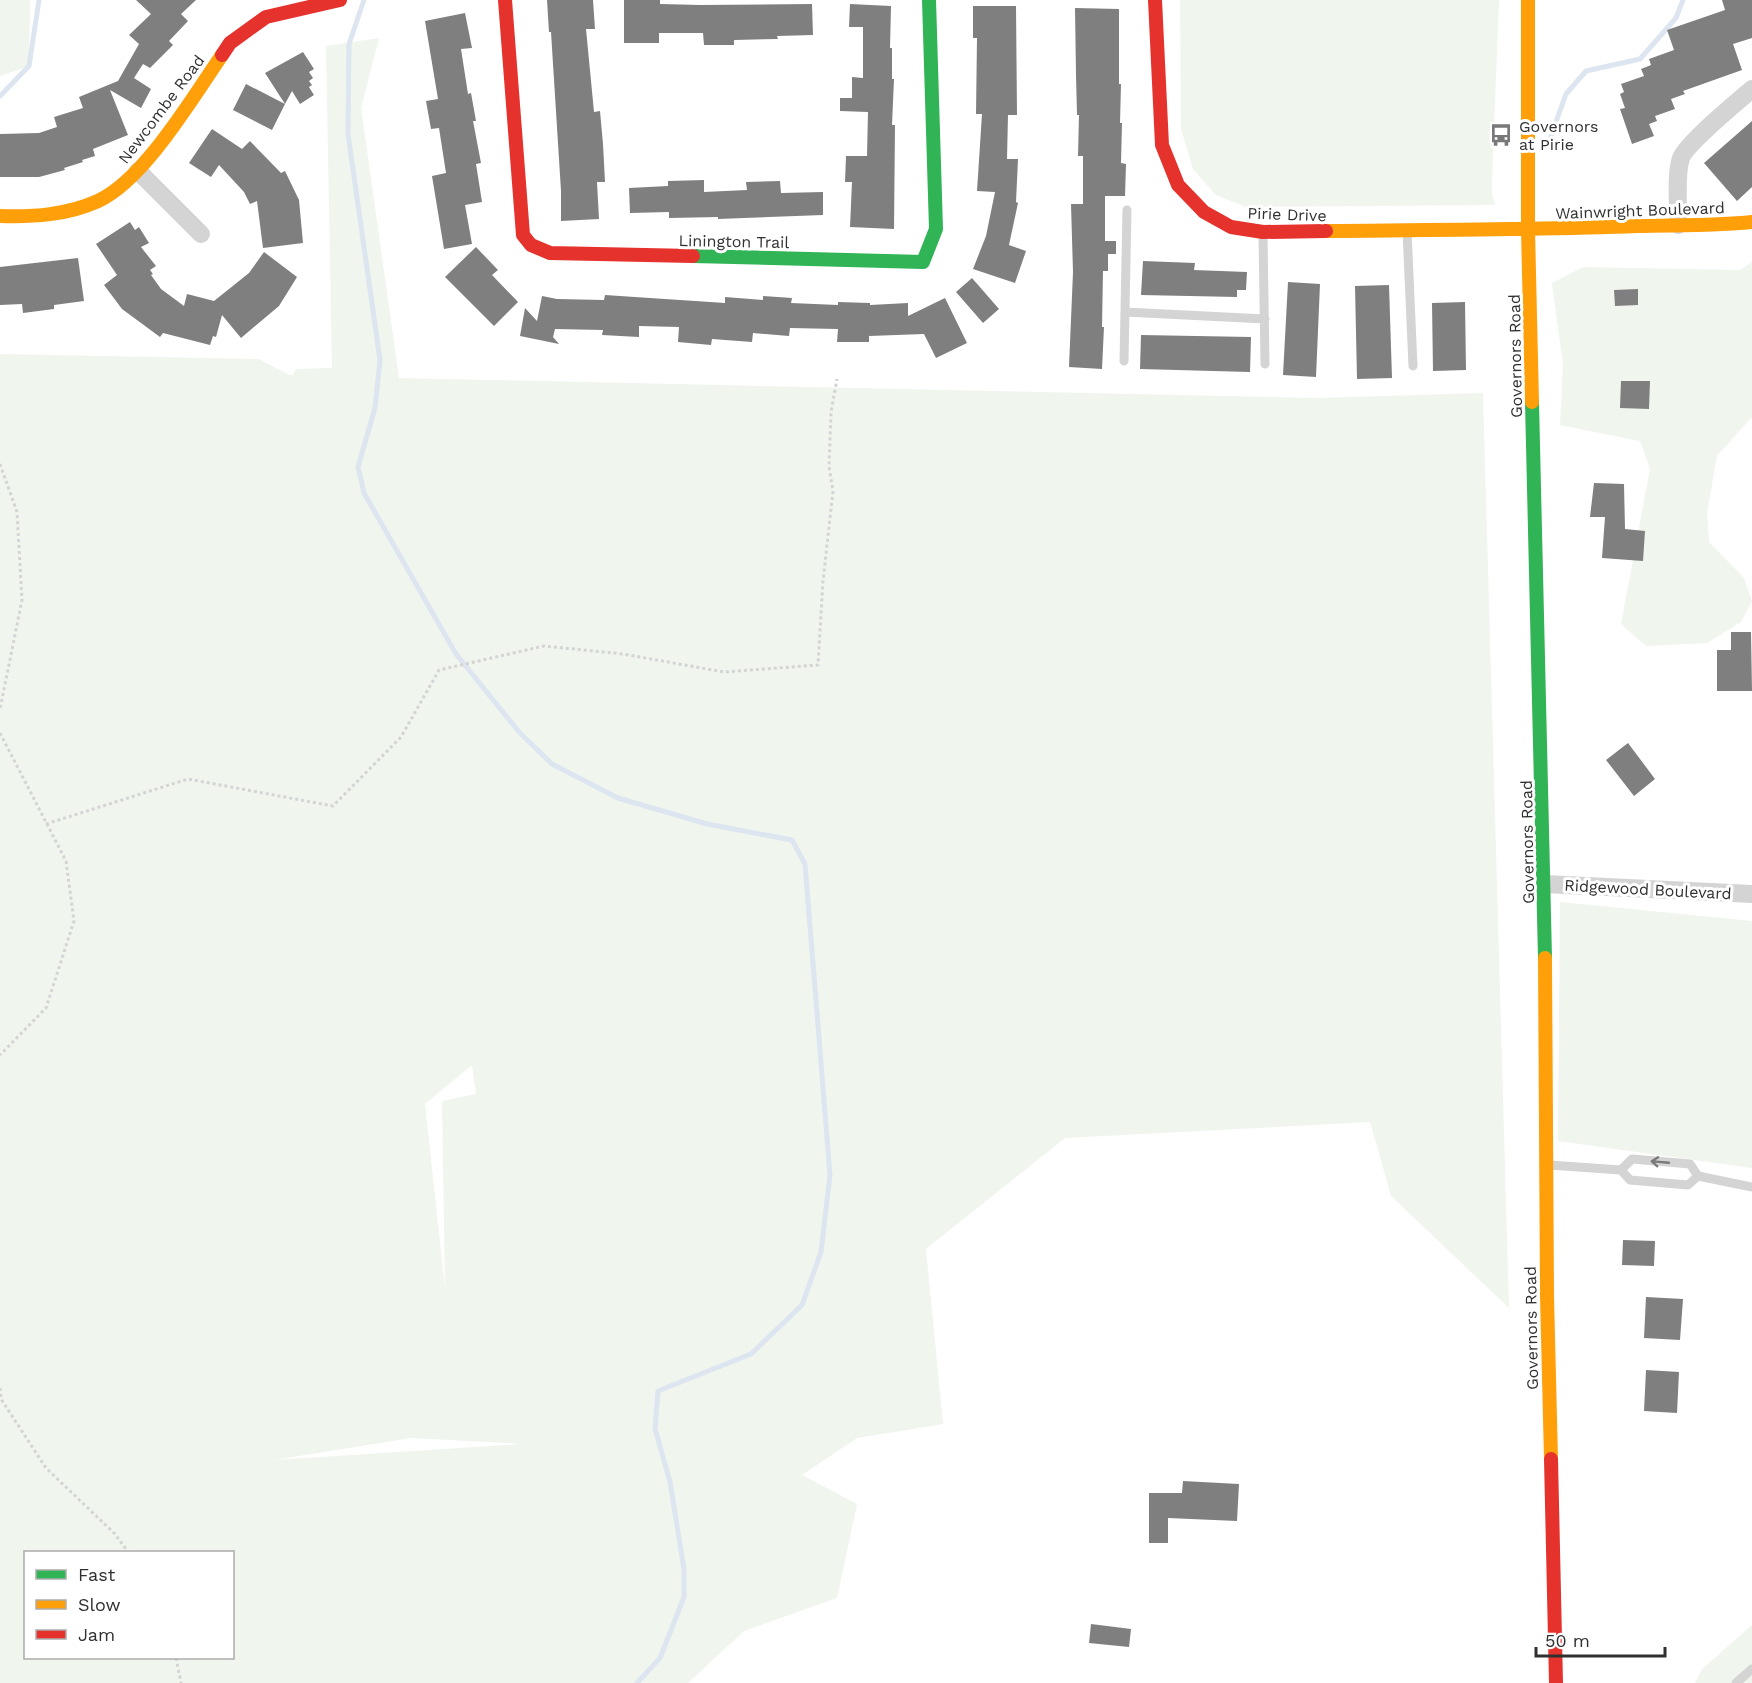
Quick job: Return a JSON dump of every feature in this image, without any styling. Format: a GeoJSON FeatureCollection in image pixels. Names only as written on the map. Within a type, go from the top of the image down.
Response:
{"type":"FeatureCollection","features":[{"type":"Feature","properties":{"kind":"street","name":"Newcombe Road"},"geometry":{"type":"LineString","coordinates":[[0,216],[32,217],[57,214],[100,200],[138,171],[190,102],[230,43],[266,17],[340,0]]}},
{"type":"Feature","properties":{"kind":"street","name":"Linington Trail"},"geometry":{"type":"LineString","coordinates":[[505,0],[523,235],[531,245],[550,253],[923,262],[936,229],[929,0]]}},
{"type":"Feature","properties":{"kind":"street","name":"Pirie Drive"},"geometry":{"type":"LineString","coordinates":[[1155,0],[1162,145],[1178,185],[1204,212],[1231,228],[1263,232],[1528,230]]}},
{"type":"Feature","properties":{"kind":"street","name":"Governors Road"},"geometry":{"type":"LineString","coordinates":[[1528,0],[1528,230],[1545,884],[1545,1165],[1556,1683]]}},
{"type":"Feature","properties":{"kind":"street"},"geometry":{"type":"LineString","coordinates":[[1678,225],[1681,157],[1697,139],[1752,89]]}},
{"type":"Feature","properties":{"kind":"street"},"geometry":{"type":"LineString","coordinates":[[138,171],[201,234]]}},
{"type":"Feature","properties":{"kind":"street","name":"Wainwright Boulevard"},"geometry":{"type":"LineString","coordinates":[[1528,230],[1712,226],[1752,222]]}},
{"type":"Feature","properties":{"kind":"street","name":"Ridgewood Boulevard"},"geometry":{"type":"LineString","coordinates":[[1545,884],[1752,894]]}},
{"type":"Feature","properties":{"kind":"lane"},"geometry":{"type":"LineString","coordinates":[[1124,361],[1127,210]]}},
{"type":"Feature","properties":{"kind":"lane"},"geometry":{"type":"LineString","coordinates":[[1407,231],[1413,366]]}},
{"type":"Feature","properties":{"kind":"lane"},"geometry":{"type":"LineString","coordinates":[[1263,232],[1265,364]]}},
{"type":"Feature","properties":{"kind":"lane"},"geometry":{"type":"LineString","coordinates":[[1125,312],[1265,319]]}},
{"type":"Feature","properties":{"kind":"lane"},"geometry":{"type":"LineString","coordinates":[[1621,1170],[1632,1159],[1690,1164],[1698,1176],[1752,1187]]}},
{"type":"Feature","properties":{"kind":"lane"},"geometry":{"type":"LineString","coordinates":[[1545,1165],[1621,1170],[1630,1180],[1688,1185],[1698,1176]]}},
{"type":"Feature","properties":{"kind":"lane"},"geometry":{"type":"LineString","coordinates":[[1736,1683],[1752,1670]]}},
{"type":"Feature","properties":{"kind":"path"},"geometry":{"type":"LineString","coordinates":[[46,824],[188,779],[333,806],[401,737],[439,670],[544,646],[622,654],[724,672],[818,665],[823,581],[833,491],[829,467],[831,412],[837,379]]}},
{"type":"Feature","properties":{"kind":"path"},"geometry":{"type":"LineString","coordinates":[[0,464],[17,512],[22,600],[0,709]]}},
{"type":"Feature","properties":{"kind":"path"},"geometry":{"type":"LineString","coordinates":[[0,733],[66,861],[74,921],[46,1008],[0,1055]]}},
{"type":"Feature","properties":{"kind":"path"},"geometry":{"type":"LineString","coordinates":[[0,1388],[1,1399],[46,1468],[115,1534],[127,1551]]}},
{"type":"Feature","properties":{"kind":"path"},"geometry":{"type":"LineString","coordinates":[[176,1659],[181,1683]]}},
{"type":"Feature","properties":{"kind":"shaded area"},"geometry":{"type":"Polygon","coordinates":[[[0,0],[30,0],[29,66],[0,76],[0,0]]]}},
{"type":"Feature","properties":{"kind":"shaded area"},"geometry":{"type":"Polygon","coordinates":[[[1180,0],[1499,0],[1492,180],[1495,205],[1246,207],[1216,195],[1193,169],[1181,129],[1180,0]]]}},
{"type":"Feature","properties":{"kind":"shaded area"},"geometry":{"type":"Polygon","coordinates":[[[379,38],[361,108],[399,378],[1318,398],[1483,393],[1509,1308],[1391,1196],[1370,1122],[1065,1138],[926,1249],[943,1424],[857,1438],[802,1475],[857,1504],[837,1598],[744,1631],[688,1683],[0,1683],[0,354],[259,359],[289,375],[293,375],[296,369],[332,368],[326,46],[379,38]],[[472,1065],[425,1104],[445,1288],[442,1101],[476,1094],[472,1065]],[[411,1438],[274,1460],[522,1444],[411,1438]]]}},
{"type":"Feature","properties":{"kind":"shaded area"},"geometry":{"type":"Polygon","coordinates":[[[1752,262],[1752,417],[1717,456],[1707,513],[1709,542],[1744,578],[1752,601],[1741,622],[1707,643],[1646,646],[1621,624],[1650,469],[1640,441],[1560,425],[1563,365],[1552,283],[1583,267],[1740,270],[1752,262]]]}},
{"type":"Feature","properties":{"kind":"shaded area"},"geometry":{"type":"Polygon","coordinates":[[[1560,902],[1752,921],[1752,1168],[1558,1141],[1560,902]]]}},
{"type":"Feature","properties":{"kind":"shaded area"},"geometry":{"type":"Polygon","coordinates":[[[1752,1625],[1752,1683],[1695,1683],[1702,1669],[1752,1625]]]}},
{"type":"Feature","properties":{"kind":"building"},"geometry":{"type":"Polygon","coordinates":[[[136,0],[196,0],[181,14],[188,21],[169,41],[173,45],[150,68],[143,64],[134,78],[151,89],[141,108],[110,90],[128,135],[93,149],[95,156],[64,168],[65,170],[39,177],[0,177],[0,134],[39,133],[57,127],[54,117],[83,108],[79,97],[118,81],[139,44],[129,35],[151,14],[136,0]]]}},
{"type":"Feature","properties":{"kind":"building"},"geometry":{"type":"Polygon","coordinates":[[[547,0],[593,0],[595,29],[586,29],[594,112],[600,111],[603,144],[605,182],[597,182],[599,219],[561,221],[551,32],[549,32],[547,0]]]}},
{"type":"Feature","properties":{"kind":"building"},"geometry":{"type":"Polygon","coordinates":[[[624,0],[660,0],[660,4],[700,5],[812,4],[813,35],[734,40],[734,45],[704,45],[703,33],[659,33],[659,43],[624,43],[624,0]]]}},
{"type":"Feature","properties":{"kind":"building"},"geometry":{"type":"Polygon","coordinates":[[[1722,0],[1752,0],[1752,38],[1733,44],[1742,70],[1683,91],[1685,94],[1671,99],[1675,109],[1655,116],[1657,121],[1649,124],[1654,136],[1632,144],[1620,109],[1625,108],[1620,94],[1624,92],[1621,84],[1644,76],[1641,69],[1651,65],[1649,59],[1674,50],[1667,30],[1725,10],[1722,0]]]}},
{"type":"Feature","properties":{"kind":"building"},"geometry":{"type":"Polygon","coordinates":[[[850,4],[891,6],[890,48],[892,48],[892,79],[894,79],[892,125],[895,125],[894,229],[850,227],[852,182],[845,182],[846,156],[867,156],[868,112],[840,111],[840,98],[852,98],[852,77],[863,78],[863,27],[849,27],[850,4]]]}},
{"type":"Feature","properties":{"kind":"building"},"geometry":{"type":"Polygon","coordinates":[[[973,6],[1016,6],[1017,115],[1008,115],[1007,159],[1018,159],[1016,202],[1018,203],[1009,245],[1026,251],[1015,283],[973,269],[986,236],[995,192],[977,191],[982,114],[976,114],[977,38],[973,38],[973,6]]]}},
{"type":"Feature","properties":{"kind":"building"},"geometry":{"type":"Polygon","coordinates":[[[1075,8],[1119,9],[1121,163],[1126,164],[1125,196],[1105,196],[1105,241],[1116,241],[1116,254],[1108,254],[1108,271],[1103,271],[1102,369],[1069,367],[1073,272],[1071,204],[1083,204],[1083,156],[1078,156],[1079,115],[1077,115],[1075,8]]]}},
{"type":"Feature","properties":{"kind":"building"},"geometry":{"type":"Polygon","coordinates":[[[465,13],[472,48],[461,49],[468,94],[471,93],[476,121],[473,121],[481,163],[476,164],[482,202],[465,205],[472,244],[444,249],[432,176],[446,173],[439,128],[431,129],[426,101],[438,99],[425,21],[465,13]]]}},
{"type":"Feature","properties":{"kind":"building"},"geometry":{"type":"Polygon","coordinates":[[[303,52],[314,69],[309,72],[313,78],[309,81],[312,85],[309,87],[314,95],[300,104],[292,91],[285,104],[265,73],[303,52]]]}},
{"type":"Feature","properties":{"kind":"building"},"geometry":{"type":"Polygon","coordinates":[[[246,84],[285,104],[272,130],[233,110],[246,84]]]}},
{"type":"Feature","properties":{"kind":"building"},"geometry":{"type":"Polygon","coordinates":[[[1752,121],[1752,187],[1737,201],[1704,163],[1752,121]]]}},
{"type":"Feature","properties":{"kind":"building"},"geometry":{"type":"Polygon","coordinates":[[[212,129],[242,149],[250,141],[281,173],[285,171],[299,200],[303,243],[263,248],[257,201],[250,204],[244,192],[219,165],[211,177],[189,163],[212,129]]]}},
{"type":"Feature","properties":{"kind":"building"},"geometry":{"type":"Polygon","coordinates":[[[704,180],[704,192],[747,190],[746,182],[780,181],[781,193],[823,192],[823,215],[718,219],[718,217],[669,218],[669,212],[630,213],[629,188],[668,186],[668,181],[704,180]]]}},
{"type":"Feature","properties":{"kind":"building"},"geometry":{"type":"Polygon","coordinates":[[[130,222],[135,230],[139,227],[149,243],[141,247],[156,266],[150,270],[153,274],[151,275],[161,289],[184,306],[187,294],[214,301],[249,273],[264,252],[297,277],[279,306],[241,338],[222,315],[216,337],[213,336],[210,345],[163,333],[160,337],[122,309],[104,285],[117,275],[96,244],[130,222]]]}},
{"type":"Feature","properties":{"kind":"building"},"geometry":{"type":"Polygon","coordinates":[[[476,247],[498,270],[492,275],[518,302],[494,326],[445,277],[476,247]]]}},
{"type":"Feature","properties":{"kind":"building"},"geometry":{"type":"Polygon","coordinates":[[[78,258],[84,301],[54,305],[54,309],[23,313],[22,304],[0,305],[0,267],[78,258]]]}},
{"type":"Feature","properties":{"kind":"building"},"geometry":{"type":"Polygon","coordinates":[[[1143,261],[1195,263],[1194,270],[1247,272],[1246,290],[1237,290],[1237,297],[1141,295],[1143,261]]]}},
{"type":"Feature","properties":{"kind":"building"},"geometry":{"type":"Polygon","coordinates":[[[972,278],[999,309],[983,323],[956,292],[972,278]]]}},
{"type":"Feature","properties":{"kind":"building"},"geometry":{"type":"Polygon","coordinates":[[[1288,282],[1320,284],[1316,377],[1283,375],[1288,282]]]}},
{"type":"Feature","properties":{"kind":"building"},"geometry":{"type":"Polygon","coordinates":[[[1389,285],[1392,378],[1357,379],[1355,286],[1389,285]]]}},
{"type":"Feature","properties":{"kind":"building"},"geometry":{"type":"Polygon","coordinates":[[[1638,289],[1638,305],[1615,306],[1614,290],[1638,289]]]}},
{"type":"Feature","properties":{"kind":"building"},"geometry":{"type":"Polygon","coordinates":[[[605,295],[725,303],[725,297],[763,300],[763,296],[792,298],[791,303],[838,305],[838,302],[870,303],[870,305],[908,303],[908,316],[945,298],[967,343],[936,358],[924,334],[869,336],[869,342],[837,342],[838,329],[790,328],[789,336],[753,333],[752,342],[712,339],[711,345],[678,342],[679,327],[639,326],[639,337],[602,335],[603,330],[555,329],[553,337],[559,344],[520,336],[525,308],[537,321],[542,296],[557,299],[604,300],[605,295]]]}},
{"type":"Feature","properties":{"kind":"building"},"geometry":{"type":"Polygon","coordinates":[[[1465,302],[1466,370],[1433,371],[1432,303],[1465,302]]]}},
{"type":"Feature","properties":{"kind":"building"},"geometry":{"type":"Polygon","coordinates":[[[1141,335],[1251,337],[1250,372],[1140,369],[1141,335]]]}},
{"type":"Feature","properties":{"kind":"building"},"geometry":{"type":"Polygon","coordinates":[[[1621,381],[1650,381],[1649,409],[1620,408],[1621,381]]]}},
{"type":"Feature","properties":{"kind":"building"},"geometry":{"type":"Polygon","coordinates":[[[1594,483],[1624,484],[1625,529],[1645,531],[1643,561],[1602,558],[1605,517],[1590,517],[1594,483]]]}},
{"type":"Feature","properties":{"kind":"building"},"geometry":{"type":"Polygon","coordinates":[[[1731,632],[1751,632],[1752,691],[1717,691],[1717,650],[1731,650],[1731,632]]]}},
{"type":"Feature","properties":{"kind":"building"},"geometry":{"type":"Polygon","coordinates":[[[1628,743],[1655,779],[1634,796],[1606,760],[1628,743]]]}},
{"type":"Feature","properties":{"kind":"building"},"geometry":{"type":"Polygon","coordinates":[[[1623,1240],[1655,1241],[1654,1266],[1622,1265],[1623,1240]]]}},
{"type":"Feature","properties":{"kind":"building"},"geometry":{"type":"Polygon","coordinates":[[[1646,1297],[1683,1299],[1680,1340],[1644,1338],[1646,1297]]]}},
{"type":"Feature","properties":{"kind":"building"},"geometry":{"type":"Polygon","coordinates":[[[1646,1370],[1679,1372],[1677,1413],[1644,1411],[1646,1370]]]}},
{"type":"Feature","properties":{"kind":"building"},"geometry":{"type":"Polygon","coordinates":[[[1183,1481],[1239,1484],[1237,1521],[1168,1518],[1168,1543],[1149,1543],[1149,1493],[1182,1493],[1183,1481]]]}},
{"type":"Feature","properties":{"kind":"building"},"geometry":{"type":"Polygon","coordinates":[[[1091,1624],[1131,1629],[1129,1647],[1089,1643],[1091,1624]]]}},
{"type":"Feature","properties":{"kind":"waterway"},"geometry":{"type":"LineString","coordinates":[[0,96],[29,66],[39,0]]}},
{"type":"Feature","properties":{"kind":"waterway"},"geometry":{"type":"LineString","coordinates":[[364,0],[349,44],[348,134],[380,360],[375,408],[358,467],[364,493],[456,654],[520,733],[552,764],[618,798],[707,824],[792,840],[805,864],[830,1175],[821,1252],[802,1305],[751,1354],[658,1391],[655,1429],[670,1482],[684,1569],[684,1597],[660,1658],[637,1683]]}},
{"type":"Feature","properties":{"kind":"waterway"},"geometry":{"type":"LineString","coordinates":[[1547,147],[1566,94],[1586,71],[1640,59],[1676,18],[1683,0]]}},
{"type":"Feature","properties":{"kind":"traffic: fast"},"geometry":{"type":"LineString","coordinates":[[693,256],[923,262],[936,229],[929,0]]}},
{"type":"Feature","properties":{"kind":"traffic: fast"},"geometry":{"type":"LineString","coordinates":[[1532,402],[1545,958]]}},
{"type":"Feature","properties":{"kind":"traffic: slow"},"geometry":{"type":"LineString","coordinates":[[1528,0],[1528,230],[1532,402]]}},
{"type":"Feature","properties":{"kind":"traffic: slow"},"geometry":{"type":"LineString","coordinates":[[0,216],[62,212],[86,206],[115,190],[150,157],[222,55]]}},
{"type":"Feature","properties":{"kind":"traffic: slow"},"geometry":{"type":"LineString","coordinates":[[1326,231],[1709,225],[1752,222]]}},
{"type":"Feature","properties":{"kind":"traffic: slow"},"geometry":{"type":"LineString","coordinates":[[1545,958],[1547,1296],[1551,1459]]}},
{"type":"Feature","properties":{"kind":"traffic: jam"},"geometry":{"type":"LineString","coordinates":[[222,55],[230,43],[266,17],[340,0]]}},
{"type":"Feature","properties":{"kind":"traffic: jam"},"geometry":{"type":"LineString","coordinates":[[505,0],[523,235],[531,245],[550,253],[693,256]]}},
{"type":"Feature","properties":{"kind":"traffic: jam"},"geometry":{"type":"LineString","coordinates":[[1155,0],[1162,145],[1178,185],[1204,212],[1231,227],[1263,232],[1326,231]]}},
{"type":"Feature","properties":{"kind":"traffic: jam"},"geometry":{"type":"LineString","coordinates":[[1551,1459],[1556,1683]]}},
{"type":"Feature","properties":{"kind":"place","name":"Governors at Pirie"},"geometry":{"type":"Point","coordinates":[1501,135]}}]}
